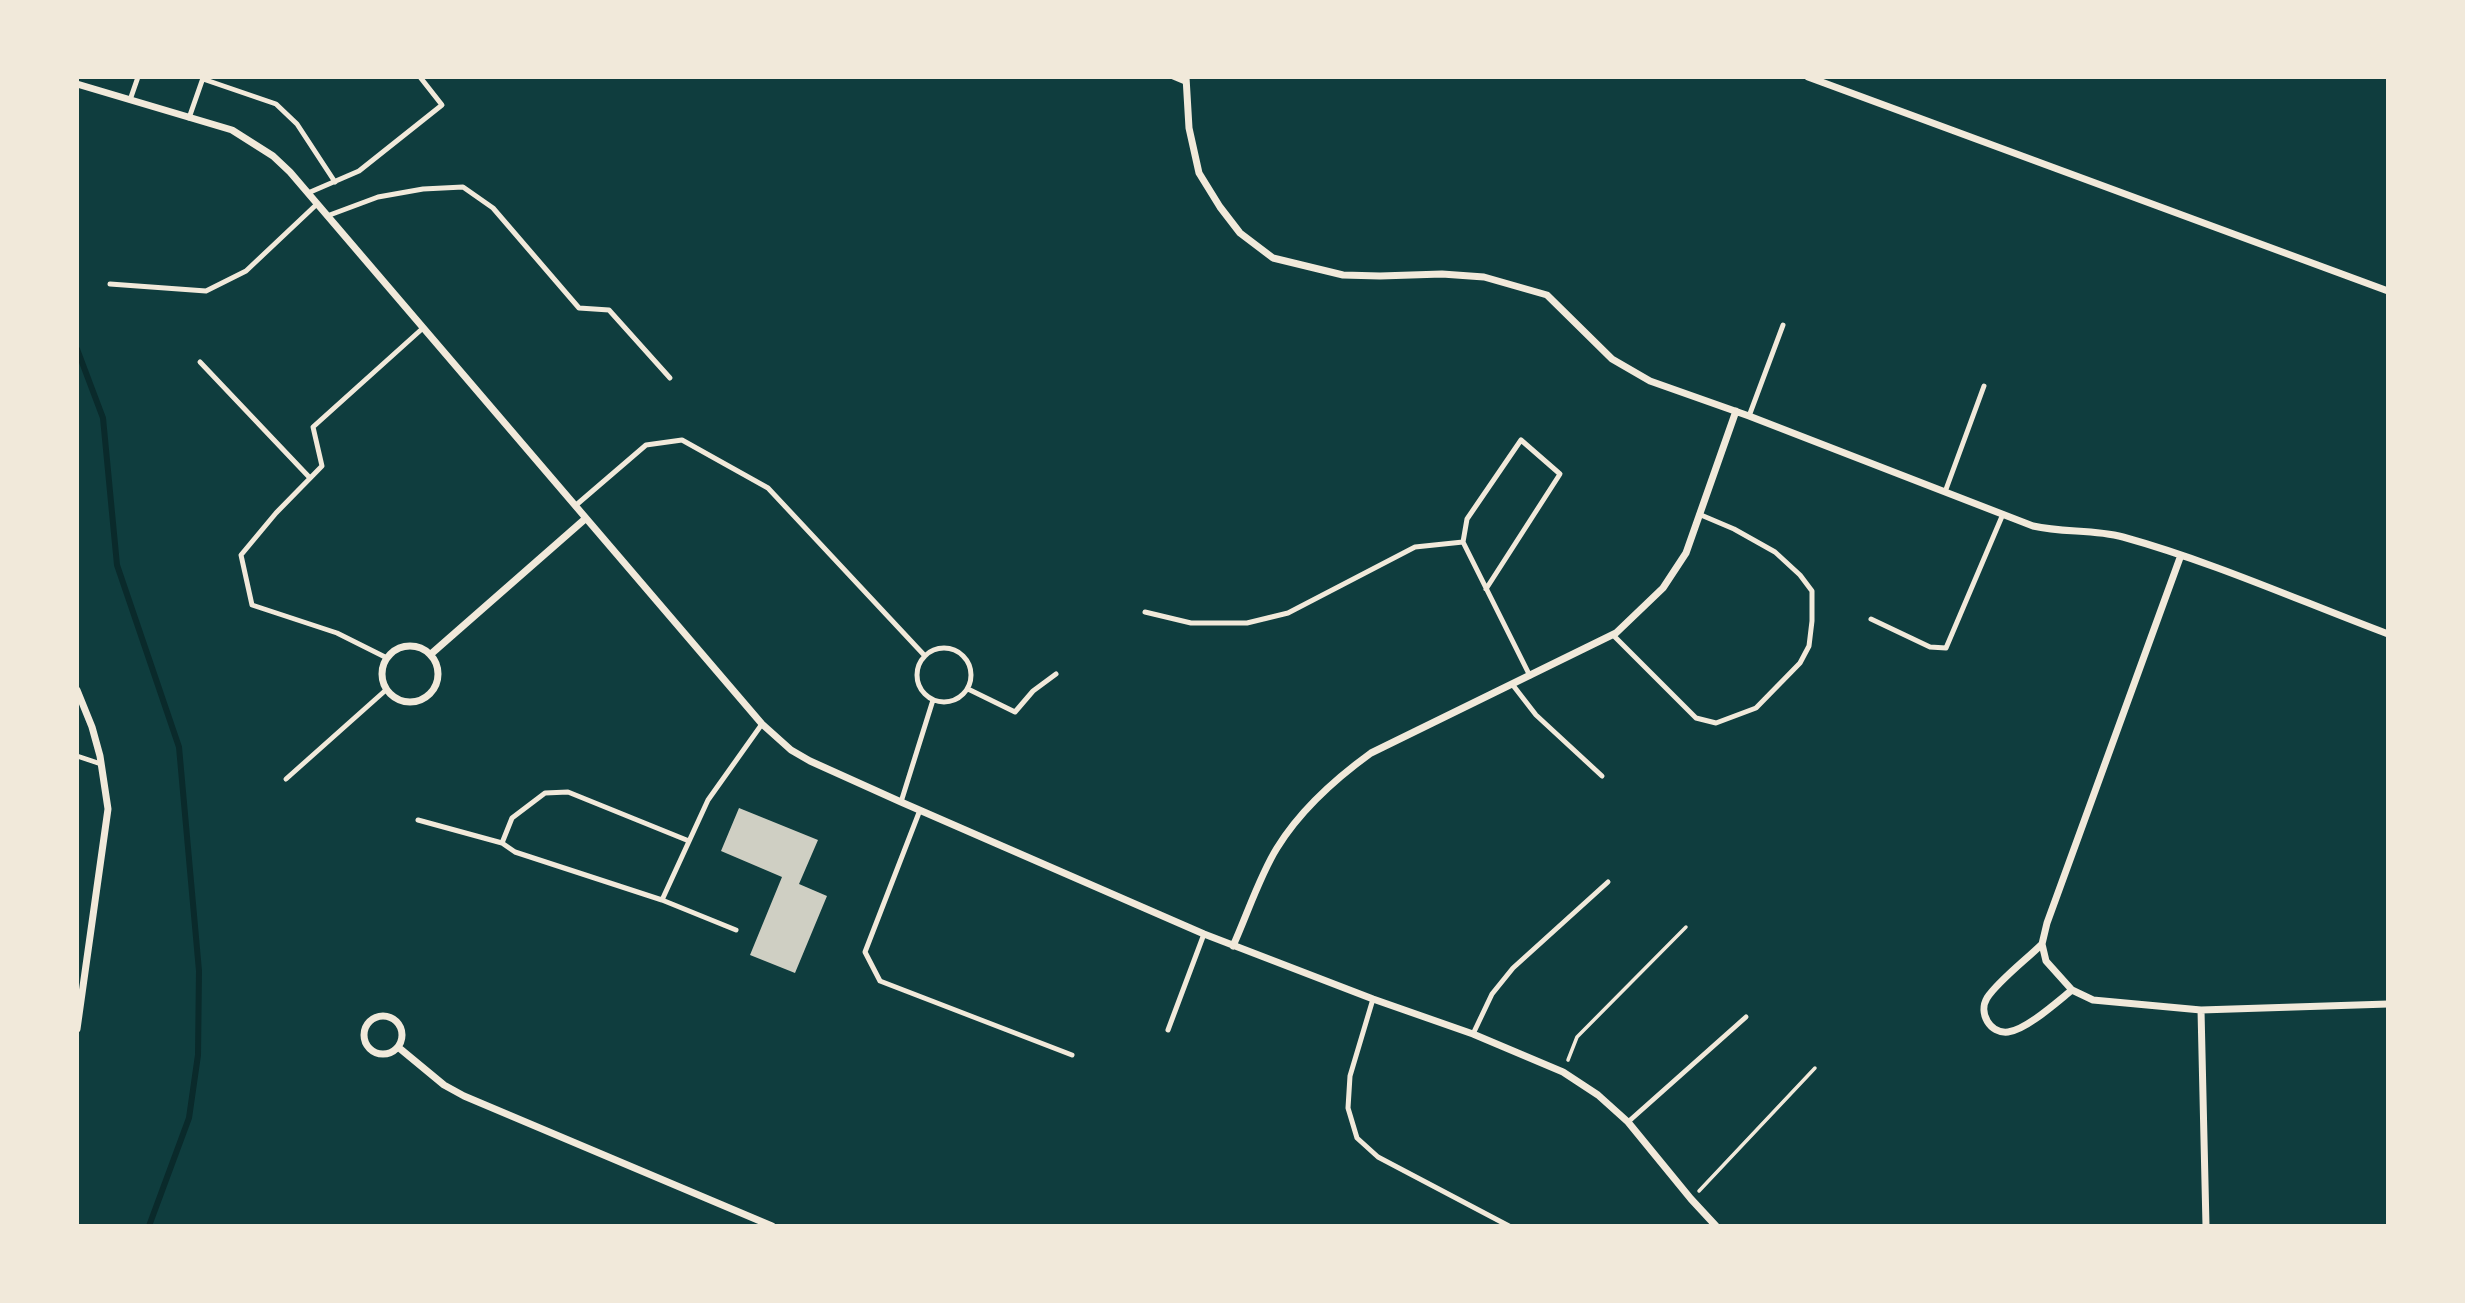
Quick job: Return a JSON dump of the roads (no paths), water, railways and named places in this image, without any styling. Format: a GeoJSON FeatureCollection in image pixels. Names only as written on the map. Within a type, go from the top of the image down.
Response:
{"type":"FeatureCollection","features":[{"type":"Feature","properties":{"kind":"street"},"geometry":{"type":"LineString","coordinates":[[1808,77],[2388,291]]}},
{"type":"Feature","properties":{"kind":"street"},"geometry":{"type":"LineString","coordinates":[[1185,79],[1190,136],[1199,173],[1240,233],[1273,258],[1343,275],[1442,274],[1484,277],[1547,295],[1612,359],[1650,381],[1736,411],[2033,526],[2054,531],[2095,531],[2181,555],[2388,634]]}},
{"type":"Feature","properties":{"kind":"street"},"geometry":{"type":"LineString","coordinates":[[77,83],[232,130],[252,141],[290,172],[762,724],[791,750],[901,802],[1204,934],[1473,1034],[1563,1072],[1598,1095],[1628,1122],[1716,1226]]}},
{"type":"Feature","properties":{"kind":"street"},"geometry":{"type":"LineString","coordinates":[[1233,946],[1276,849],[1300,817],[1343,773],[1371,753],[1612,635],[1662,587],[1685,553],[1701,515],[1736,411]]}},
{"type":"Feature","properties":{"kind":"street"},"geometry":{"type":"LineString","coordinates":[[431,654],[585,519]]}},
{"type":"Feature","properties":{"kind":"street"},"geometry":{"type":"LineString","coordinates":[[2181,555],[2047,923],[2042,944],[2046,961],[2072,990],[2092,1000],[2201,1010],[2388,1004]]}},
{"type":"Feature","properties":{"kind":"street"},"geometry":{"type":"LineString","coordinates":[[404,646],[414,646],[431,654],[436,662],[437,682],[425,698],[410,702],[392,696],[382,677],[382,667],[387,658],[404,646]]}},
{"type":"Feature","properties":{"kind":"street"},"geometry":{"type":"LineString","coordinates":[[77,690],[92,727],[108,809],[80,983],[77,1030]]}},
{"type":"Feature","properties":{"kind":"street"},"geometry":{"type":"LineString","coordinates":[[2042,944],[1987,998],[1984,1013],[1986,1020],[1997,1030],[2012,1031],[2072,990]]}},
{"type":"Feature","properties":{"kind":"street"},"geometry":{"type":"LineString","coordinates":[[2201,1010],[2206,1226]]}},
{"type":"Feature","properties":{"kind":"street"},"geometry":{"type":"LineString","coordinates":[[382,1016],[394,1019],[402,1035],[398,1047],[383,1054],[370,1049],[364,1036],[368,1024],[382,1016]]}},
{"type":"Feature","properties":{"kind":"street"},"geometry":{"type":"LineString","coordinates":[[398,1047],[444,1085],[464,1096],[768,1226]]}},
{"type":"Feature","properties":{"kind":"lane"},"geometry":{"type":"LineString","coordinates":[[130,100],[138,77]]}},
{"type":"Feature","properties":{"kind":"lane"},"geometry":{"type":"LineString","coordinates":[[308,193],[359,171],[442,105],[420,77]]}},
{"type":"Feature","properties":{"kind":"lane"},"geometry":{"type":"LineString","coordinates":[[1172,77],[1185,79]]}},
{"type":"Feature","properties":{"kind":"lane"},"geometry":{"type":"LineString","coordinates":[[189,118],[203,78],[276,104],[297,124],[335,182]]}},
{"type":"Feature","properties":{"kind":"lane"},"geometry":{"type":"LineString","coordinates":[[327,216],[378,197],[423,189],[463,187],[493,208],[579,308],[609,310],[670,378]]}},
{"type":"Feature","properties":{"kind":"lane"},"geometry":{"type":"LineString","coordinates":[[110,284],[206,291],[246,271],[317,204]]}},
{"type":"Feature","properties":{"kind":"lane"},"geometry":{"type":"LineString","coordinates":[[1748,416],[1783,325]]}},
{"type":"Feature","properties":{"kind":"lane"},"geometry":{"type":"LineString","coordinates":[[387,658],[337,633],[252,605],[241,555],[321,466],[313,428],[423,328]]}},
{"type":"Feature","properties":{"kind":"lane"},"geometry":{"type":"LineString","coordinates":[[200,362],[310,478]]}},
{"type":"Feature","properties":{"kind":"lane"},"geometry":{"type":"LineString","coordinates":[[1945,492],[1984,386]]}},
{"type":"Feature","properties":{"kind":"lane"},"geometry":{"type":"LineString","coordinates":[[575,506],[646,445],[682,440],[768,488],[925,656]]}},
{"type":"Feature","properties":{"kind":"lane"},"geometry":{"type":"LineString","coordinates":[[1486,589],[1560,474],[1521,440],[1467,519],[1463,542],[1486,589],[1530,676]]}},
{"type":"Feature","properties":{"kind":"lane"},"geometry":{"type":"LineString","coordinates":[[1871,619],[1930,647],[1946,648],[2003,514]]}},
{"type":"Feature","properties":{"kind":"lane"},"geometry":{"type":"LineString","coordinates":[[1612,635],[1696,718],[1716,723],[1756,708],[1800,663],[1809,646],[1812,591],[1800,575],[1775,552],[1734,529],[1701,515]]}},
{"type":"Feature","properties":{"kind":"lane"},"geometry":{"type":"LineString","coordinates":[[1145,612],[1191,624],[1247,623],[1288,613],[1415,547],[1463,542]]}},
{"type":"Feature","properties":{"kind":"lane"},"geometry":{"type":"LineString","coordinates":[[942,648],[958,652],[965,657],[971,672],[968,689],[955,700],[947,702],[933,700],[923,693],[917,677],[918,668],[925,656],[942,648]]}},
{"type":"Feature","properties":{"kind":"lane"},"geometry":{"type":"LineString","coordinates":[[968,689],[1015,712],[1033,691],[1056,674]]}},
{"type":"Feature","properties":{"kind":"lane"},"geometry":{"type":"LineString","coordinates":[[1512,684],[1536,715],[1602,776]]}},
{"type":"Feature","properties":{"kind":"lane"},"geometry":{"type":"LineString","coordinates":[[286,779],[387,689]]}},
{"type":"Feature","properties":{"kind":"lane"},"geometry":{"type":"LineString","coordinates":[[901,802],[933,700]]}},
{"type":"Feature","properties":{"kind":"lane"},"geometry":{"type":"LineString","coordinates":[[662,900],[708,800],[762,724]]}},
{"type":"Feature","properties":{"kind":"lane"},"geometry":{"type":"LineString","coordinates":[[77,755],[101,764]]}},
{"type":"Feature","properties":{"kind":"lane"},"geometry":{"type":"LineString","coordinates":[[502,843],[512,818],[545,793],[568,792],[689,841]]}},
{"type":"Feature","properties":{"kind":"lane"},"geometry":{"type":"LineString","coordinates":[[920,810],[865,952],[880,981],[1072,1055]]}},
{"type":"Feature","properties":{"kind":"lane"},"geometry":{"type":"LineString","coordinates":[[418,820],[502,843],[515,852],[662,900],[736,930]]}},
{"type":"Feature","properties":{"kind":"lane"},"geometry":{"type":"LineString","coordinates":[[1473,1034],[1492,994],[1513,968],[1608,882]]}},
{"type":"Feature","properties":{"kind":"lane"},"geometry":{"type":"LineString","coordinates":[[1168,1031],[1204,934]]}},
{"type":"Feature","properties":{"kind":"lane"},"geometry":{"type":"LineString","coordinates":[[1373,999],[1350,1076],[1348,1108],[1357,1138],[1378,1157],[1509,1226]]}},
{"type":"Feature","properties":{"kind":"lane"},"geometry":{"type":"LineString","coordinates":[[1628,1122],[1746,1017]]}},
{"type":"Feature","properties":{"kind":"waterway"},"geometry":{"type":"LineString","coordinates":[[77,349],[103,418],[117,565],[179,747],[199,971],[198,1055],[189,1118],[149,1226]]}}]}
